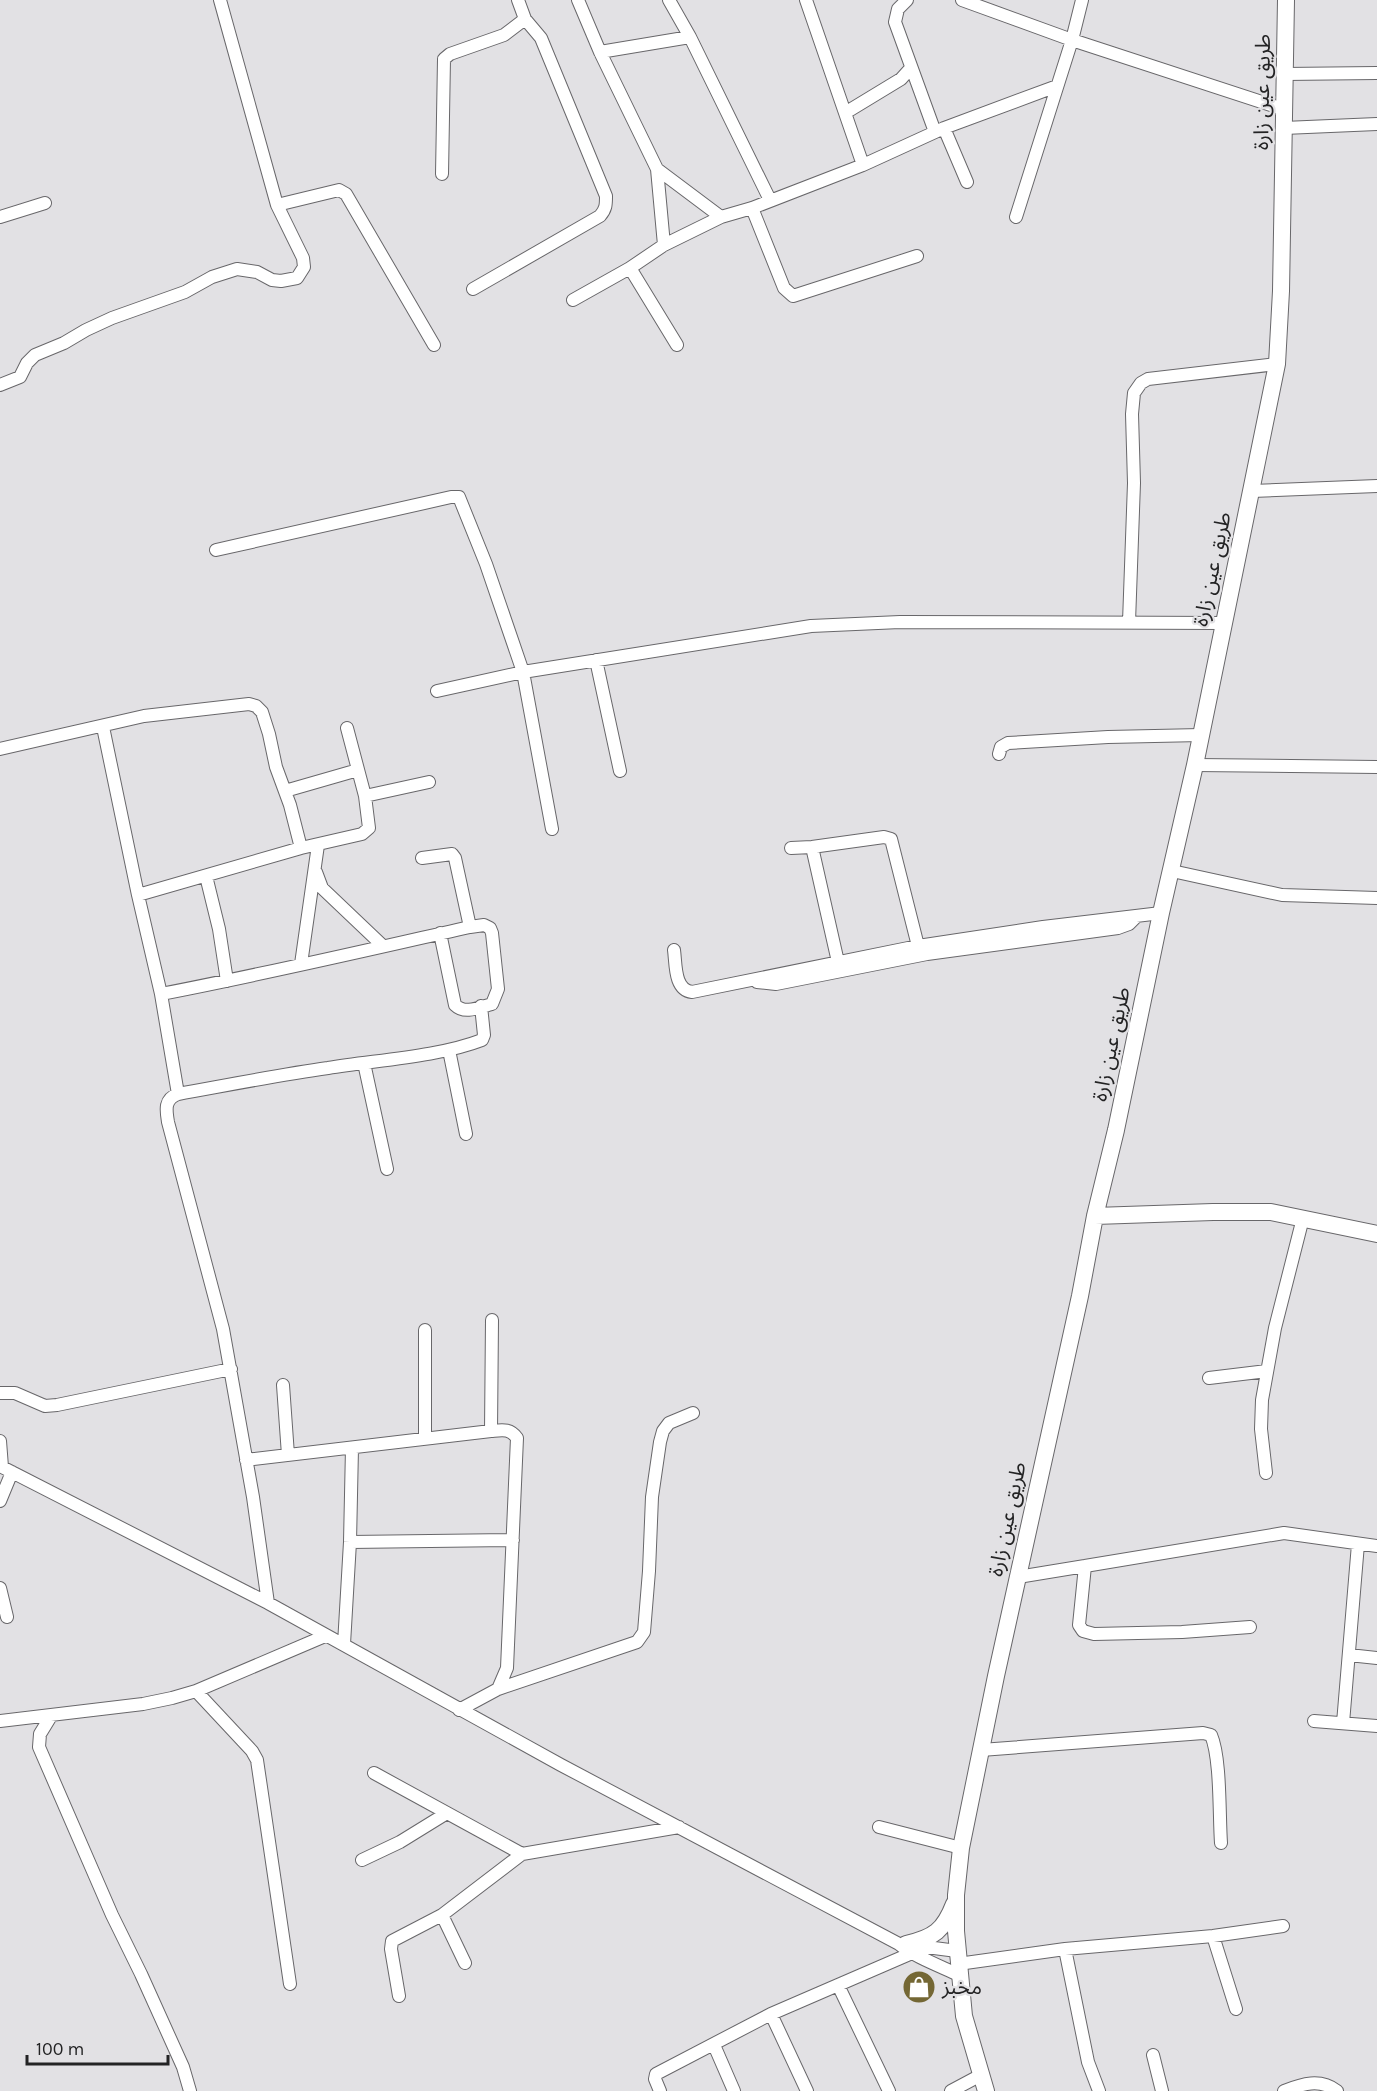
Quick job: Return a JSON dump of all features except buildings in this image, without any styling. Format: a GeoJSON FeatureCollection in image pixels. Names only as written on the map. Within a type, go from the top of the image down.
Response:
{"type":"FeatureCollection","features":[{"type":"Feature","properties":{"kind":"main road","name":"طريق عين زارة"},"geometry":{"type":"LineString","coordinates":[[983,2083],[964,2016],[958,1963],[956,1895],[961,1848],[1078,1307],[1095,1216],[1116,1130],[1161,913],[1195,765],[1277,364],[1281,291],[1286,0]]}},
{"type":"Feature","properties":{"kind":"main road"},"geometry":{"type":"LineString","coordinates":[[1095,1216],[1271,1212],[1377,1234]]}},
{"type":"Feature","properties":{"kind":"main road"},"geometry":{"type":"LineString","coordinates":[[906,1947],[929,1938],[941,1929],[954,1906],[956,1895]]}},
{"type":"Feature","properties":{"kind":"street"},"geometry":{"type":"LineString","coordinates":[[0,385],[20,377],[27,363],[35,355],[112,318],[185,292],[212,277],[237,269],[257,272],[272,280],[280,281],[297,278],[303,272],[303,258],[277,205],[220,0]]}},
{"type":"Feature","properties":{"kind":"street"},"geometry":{"type":"LineString","coordinates":[[473,289],[600,216],[605,210],[606,196],[541,38],[525,19],[519,0]]}},
{"type":"Feature","properties":{"kind":"street"},"geometry":{"type":"LineString","coordinates":[[578,0],[600,52],[657,169],[664,245]]}},
{"type":"Feature","properties":{"kind":"street"},"geometry":{"type":"LineString","coordinates":[[669,0],[690,37],[770,200]]}},
{"type":"Feature","properties":{"kind":"street"},"geometry":{"type":"LineString","coordinates":[[806,0],[863,165]]}},
{"type":"Feature","properties":{"kind":"street"},"geometry":{"type":"LineString","coordinates":[[907,0],[898,9],[895,22],[910,69],[967,182]]}},
{"type":"Feature","properties":{"kind":"street"},"geometry":{"type":"LineString","coordinates":[[962,0],[1072,40],[1283,109]]}},
{"type":"Feature","properties":{"kind":"street"},"geometry":{"type":"LineString","coordinates":[[1016,217],[1072,40],[1082,0]]}},
{"type":"Feature","properties":{"kind":"street"},"geometry":{"type":"LineString","coordinates":[[442,174],[444,59],[450,54],[504,35],[525,19]]}},
{"type":"Feature","properties":{"kind":"street"},"geometry":{"type":"LineString","coordinates":[[600,52],[690,37]]}},
{"type":"Feature","properties":{"kind":"street"},"geometry":{"type":"LineString","coordinates":[[845,113],[901,79],[910,69]]}},
{"type":"Feature","properties":{"kind":"street"},"geometry":{"type":"LineString","coordinates":[[1284,74],[1377,73]]}},
{"type":"Feature","properties":{"kind":"street"},"geometry":{"type":"LineString","coordinates":[[573,300],[630,268],[664,245],[721,217],[752,208],[863,165],[939,130],[1057,86]]}},
{"type":"Feature","properties":{"kind":"street"},"geometry":{"type":"LineString","coordinates":[[1284,128],[1377,124]]}},
{"type":"Feature","properties":{"kind":"street"},"geometry":{"type":"LineString","coordinates":[[657,169],[721,217]]}},
{"type":"Feature","properties":{"kind":"street"},"geometry":{"type":"LineString","coordinates":[[277,205],[339,190],[346,194],[434,345]]}},
{"type":"Feature","properties":{"kind":"street"},"geometry":{"type":"LineString","coordinates":[[0,217],[45,203]]}},
{"type":"Feature","properties":{"kind":"street"},"geometry":{"type":"LineString","coordinates":[[752,208],[784,288],[793,296],[917,256]]}},
{"type":"Feature","properties":{"kind":"street"},"geometry":{"type":"LineString","coordinates":[[630,268],[677,345]]}},
{"type":"Feature","properties":{"kind":"street"},"geometry":{"type":"LineString","coordinates":[[1129,622],[1134,483],[1132,414],[1134,393],[1148,379],[1277,364]]}},
{"type":"Feature","properties":{"kind":"street"},"geometry":{"type":"LineString","coordinates":[[1252,491],[1377,486]]}},
{"type":"Feature","properties":{"kind":"street"},"geometry":{"type":"LineString","coordinates":[[216,550],[459,497],[486,564],[523,672],[552,829]]}},
{"type":"Feature","properties":{"kind":"street"},"geometry":{"type":"LineString","coordinates":[[436,691],[523,672],[596,660],[799,628],[860,622],[1224,623]]}},
{"type":"Feature","properties":{"kind":"street"},"geometry":{"type":"LineString","coordinates":[[596,660],[620,771]]}},
{"type":"Feature","properties":{"kind":"street"},"geometry":{"type":"LineString","coordinates":[[0,749],[164,712],[239,704],[256,706],[262,712],[276,767],[302,848]]}},
{"type":"Feature","properties":{"kind":"street"},"geometry":{"type":"LineString","coordinates":[[103,727],[161,994],[178,1094]]}},
{"type":"Feature","properties":{"kind":"street"},"geometry":{"type":"LineString","coordinates":[[138,895],[302,848],[362,834],[369,828],[365,796],[347,728]]}},
{"type":"Feature","properties":{"kind":"street"},"geometry":{"type":"LineString","coordinates":[[999,754],[1001,747],[1008,743],[1108,737],[1201,735]]}},
{"type":"Feature","properties":{"kind":"street"},"geometry":{"type":"LineString","coordinates":[[1195,765],[1377,767]]}},
{"type":"Feature","properties":{"kind":"street"},"geometry":{"type":"LineString","coordinates":[[285,791],[358,770]]}},
{"type":"Feature","properties":{"kind":"street"},"geometry":{"type":"LineString","coordinates":[[365,796],[429,782]]}},
{"type":"Feature","properties":{"kind":"street"},"geometry":{"type":"LineString","coordinates":[[791,848],[884,837],[891,839],[918,946]]}},
{"type":"Feature","properties":{"kind":"street"},"geometry":{"type":"LineString","coordinates":[[302,964],[318,845]]}},
{"type":"Feature","properties":{"kind":"street"},"geometry":{"type":"LineString","coordinates":[[812,847],[838,962]]}},
{"type":"Feature","properties":{"kind":"street"},"geometry":{"type":"LineString","coordinates":[[422,858],[452,854],[455,858],[470,927]]}},
{"type":"Feature","properties":{"kind":"street"},"geometry":{"type":"LineString","coordinates":[[316,871],[322,888],[383,946]]}},
{"type":"Feature","properties":{"kind":"street"},"geometry":{"type":"LineString","coordinates":[[1172,871],[1282,895],[1377,898]]}},
{"type":"Feature","properties":{"kind":"street"},"geometry":{"type":"LineString","coordinates":[[206,876],[219,929],[227,981]]}},
{"type":"Feature","properties":{"kind":"street"},"geometry":{"type":"LineString","coordinates":[[674,950],[680,986],[692,992],[918,946],[1161,913]]}},
{"type":"Feature","properties":{"kind":"street"},"geometry":{"type":"LineString","coordinates":[[750,980],[776,984],[927,954],[1118,928],[1129,924],[1136,916]]}},
{"type":"Feature","properties":{"kind":"street"},"geometry":{"type":"LineString","coordinates":[[161,994],[227,981],[440,933],[484,924],[490,928],[492,933],[498,989],[492,1004],[466,1011],[455,1005],[440,933]]}},
{"type":"Feature","properties":{"kind":"street"},"geometry":{"type":"LineString","coordinates":[[268,1603],[231,1369],[210,1277],[167,1116],[167,1102],[172,1096],[178,1094],[449,1050],[482,1040],[484,1035],[481,1006]]}},
{"type":"Feature","properties":{"kind":"street"},"geometry":{"type":"LineString","coordinates":[[449,1050],[466,1134]]}},
{"type":"Feature","properties":{"kind":"street"},"geometry":{"type":"LineString","coordinates":[[364,1063],[387,1169]]}},
{"type":"Feature","properties":{"kind":"street"},"geometry":{"type":"LineString","coordinates":[[1266,1473],[1260,1414],[1275,1328],[1303,1218]]}},
{"type":"Feature","properties":{"kind":"street"},"geometry":{"type":"LineString","coordinates":[[491,1431],[492,1320]]}},
{"type":"Feature","properties":{"kind":"street"},"geometry":{"type":"LineString","coordinates":[[425,1330],[425,1438]]}},
{"type":"Feature","properties":{"kind":"street"},"geometry":{"type":"LineString","coordinates":[[0,1393],[15,1393],[45,1406],[57,1405],[231,1369]]}},
{"type":"Feature","properties":{"kind":"street"},"geometry":{"type":"LineString","coordinates":[[1209,1378],[1267,1371]]}},
{"type":"Feature","properties":{"kind":"street"},"geometry":{"type":"LineString","coordinates":[[283,1385],[288,1455]]}},
{"type":"Feature","properties":{"kind":"street"},"geometry":{"type":"LineString","coordinates":[[459,1710],[498,1689],[637,1642],[644,1632],[652,1497],[660,1442],[663,1431],[669,1423],[693,1413]]}},
{"type":"Feature","properties":{"kind":"street"},"geometry":{"type":"LineString","coordinates":[[246,1460],[491,1431],[508,1430],[513,1433],[517,1438],[507,1668],[498,1689]]}},
{"type":"Feature","properties":{"kind":"street"},"geometry":{"type":"LineString","coordinates":[[0,1441],[5,1468],[0,1501]]}},
{"type":"Feature","properties":{"kind":"street"},"geometry":{"type":"LineString","coordinates":[[344,1644],[350,1542],[352,1448]]}},
{"type":"Feature","properties":{"kind":"street"},"geometry":{"type":"LineString","coordinates":[[5,1468],[268,1603],[459,1710],[927,1958],[958,1963],[1065,1949],[1213,1936],[1283,1926]]}},
{"type":"Feature","properties":{"kind":"street"},"geometry":{"type":"LineString","coordinates":[[1018,1577],[1284,1533],[1377,1546]]}},
{"type":"Feature","properties":{"kind":"street"},"geometry":{"type":"LineString","coordinates":[[350,1542],[513,1540]]}},
{"type":"Feature","properties":{"kind":"street"},"geometry":{"type":"LineString","coordinates":[[1342,1723],[1358,1544]]}},
{"type":"Feature","properties":{"kind":"street"},"geometry":{"type":"LineString","coordinates":[[1085,1566],[1079,1625],[1083,1631],[1110,1634],[1250,1627]]}},
{"type":"Feature","properties":{"kind":"street"},"geometry":{"type":"LineString","coordinates":[[0,1588],[7,1617]]}},
{"type":"Feature","properties":{"kind":"street"},"geometry":{"type":"LineString","coordinates":[[0,1721],[143,1704],[196,1691],[325,1636]]}},
{"type":"Feature","properties":{"kind":"street"},"geometry":{"type":"LineString","coordinates":[[1349,1655],[1377,1658]]}},
{"type":"Feature","properties":{"kind":"street"},"geometry":{"type":"LineString","coordinates":[[196,1691],[252,1751],[257,1760],[290,1984]]}},
{"type":"Feature","properties":{"kind":"street"},"geometry":{"type":"LineString","coordinates":[[51,1716],[40,1734],[39,1748],[112,1915],[183,2067],[190,2091]]}},
{"type":"Feature","properties":{"kind":"street"},"geometry":{"type":"LineString","coordinates":[[1314,1721],[1377,1726]]}},
{"type":"Feature","properties":{"kind":"street"},"geometry":{"type":"LineString","coordinates":[[981,1750],[1203,1733],[1211,1735],[1216,1757],[1221,1843]]}},
{"type":"Feature","properties":{"kind":"street"},"geometry":{"type":"LineString","coordinates":[[374,1773],[522,1854]]}},
{"type":"Feature","properties":{"kind":"street"},"geometry":{"type":"LineString","coordinates":[[362,1860],[410,1837],[447,1813]]}},
{"type":"Feature","properties":{"kind":"street"},"geometry":{"type":"LineString","coordinates":[[399,1995],[391,1949],[392,1941],[441,1915],[522,1854],[679,1827]]}},
{"type":"Feature","properties":{"kind":"street"},"geometry":{"type":"LineString","coordinates":[[879,1827],[961,1848]]}},
{"type":"Feature","properties":{"kind":"street"},"geometry":{"type":"LineString","coordinates":[[441,1915],[465,1963]]}},
{"type":"Feature","properties":{"kind":"street"},"geometry":{"type":"LineString","coordinates":[[1213,1936],[1236,2009]]}},
{"type":"Feature","properties":{"kind":"street"},"geometry":{"type":"LineString","coordinates":[[660,2091],[655,2079],[656,2074],[771,2014],[838,1985],[906,1947],[958,1963]]}},
{"type":"Feature","properties":{"kind":"street"},"geometry":{"type":"LineString","coordinates":[[1065,1949],[1088,2062],[1098,2091]]}},
{"type":"Feature","properties":{"kind":"street"},"geometry":{"type":"LineString","coordinates":[[838,1985],[889,2091]]}},
{"type":"Feature","properties":{"kind":"street"},"geometry":{"type":"LineString","coordinates":[[771,2014],[807,2091]]}},
{"type":"Feature","properties":{"kind":"street"},"geometry":{"type":"LineString","coordinates":[[714,2045],[734,2091]]}},
{"type":"Feature","properties":{"kind":"street"},"geometry":{"type":"LineString","coordinates":[[1153,2055],[1162,2091]]}},
{"type":"Feature","properties":{"kind":"street"},"geometry":{"type":"LineString","coordinates":[[951,2091],[983,2083]]}},
{"type":"Feature","properties":{"kind":"street"},"geometry":{"type":"LineString","coordinates":[[1284,2091],[1304,2084],[1318,2083],[1337,2091]]}},
{"type":"Feature","properties":{"kind":"place","name":"مخبز"},"geometry":{"type":"Point","coordinates":[919,1987]}}]}
